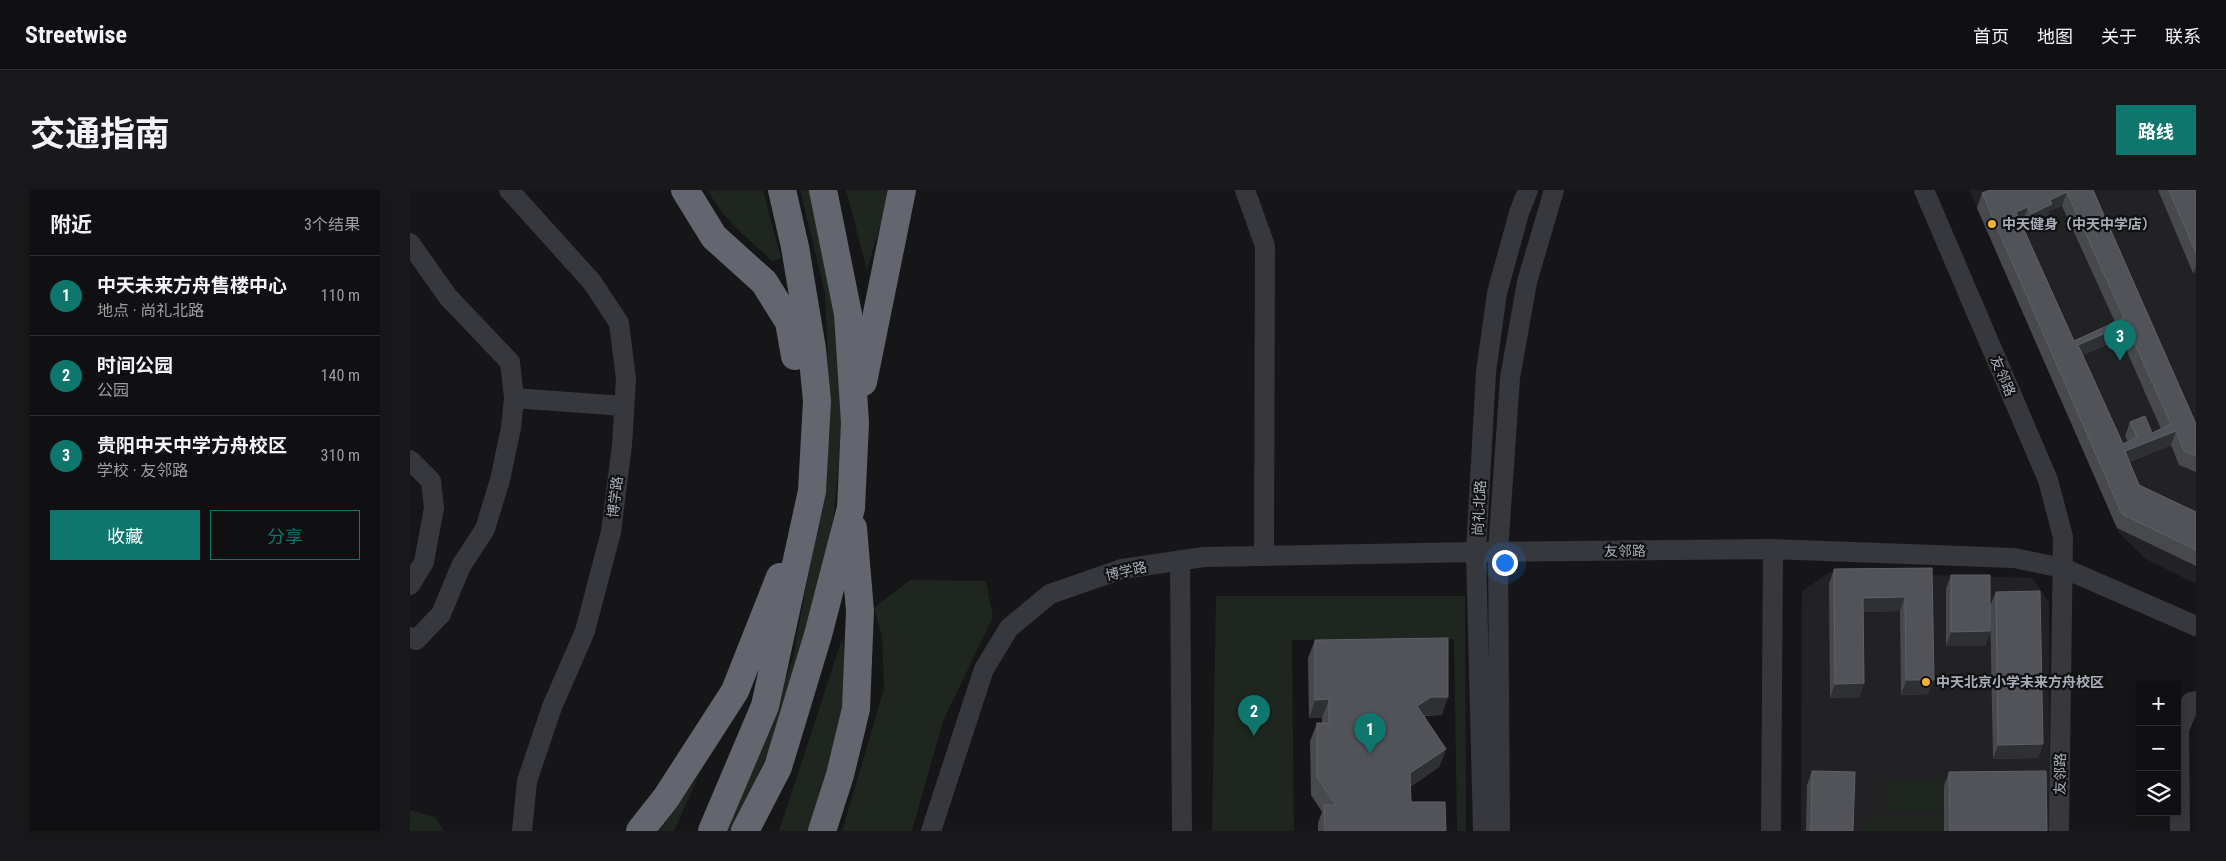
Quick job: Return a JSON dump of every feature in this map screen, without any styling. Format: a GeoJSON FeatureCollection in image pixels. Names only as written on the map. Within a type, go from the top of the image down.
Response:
{"type":"FeatureCollection","features":[{"type":"Feature","properties":{"kind":"highway"},"geometry":{"type":"LineString","coordinates":[[685,190],[714,237],[764,282],[789,322],[814,453]]}},
{"type":"Feature","properties":{"kind":"highway"},"geometry":{"type":"LineString","coordinates":[[712,831],[765,706],[812,492],[818,401],[812,349],[795,247],[782,190]]}},
{"type":"Feature","properties":{"kind":"highway"},"geometry":{"type":"LineString","coordinates":[[822,831],[840,774],[856,709],[860,610],[851,508],[855,423],[848,314],[823,190]]}},
{"type":"Feature","properties":{"kind":"highway"},"geometry":{"type":"LineString","coordinates":[[855,423],[902,190]]}},
{"type":"Feature","properties":{"kind":"highway"},"geometry":{"type":"LineString","coordinates":[[640,831],[666,798],[735,690],[812,492]]}},
{"type":"Feature","properties":{"kind":"highway"},"geometry":{"type":"LineString","coordinates":[[745,831],[778,767],[818,635],[851,508]]}},
{"type":"Feature","properties":{"kind":"street","name":"博学路"},"geometry":{"type":"LineString","coordinates":[[509,190],[592,282],[619,323],[626,378],[622,445],[611,532],[585,631],[552,707],[528,781],[522,831]]}},
{"type":"Feature","properties":{"kind":"street"},"geometry":{"type":"LineString","coordinates":[[1245,190],[1265,246],[1264,556]]}},
{"type":"Feature","properties":{"kind":"street","name":"尚礼北路"},"geometry":{"type":"LineString","coordinates":[[1483,831],[1476,552],[1486,372],[1496,301],[1519,213],[1528,190]]}},
{"type":"Feature","properties":{"kind":"street","name":"尚礼北路"},"geometry":{"type":"LineString","coordinates":[[1500,831],[1498,552],[1510,378],[1527,282],[1554,190]]}},
{"type":"Feature","properties":{"kind":"street","name":"友邻路"},"geometry":{"type":"LineString","coordinates":[[1924,190],[2048,480],[2063,537],[2058,831]]}},
{"type":"Feature","properties":{"kind":"street"},"geometry":{"type":"LineString","coordinates":[[410,243],[448,297],[510,362],[514,398],[511,428],[500,480],[485,529],[461,566],[441,614],[416,640],[410,637]]}},
{"type":"Feature","properties":{"kind":"street"},"geometry":{"type":"LineString","coordinates":[[514,398],[624,406]]}},
{"type":"Feature","properties":{"kind":"street"},"geometry":{"type":"LineString","coordinates":[[410,460],[431,481],[434,508],[424,562],[410,585]]}},
{"type":"Feature","properties":{"kind":"street"},"geometry":{"type":"LineString","coordinates":[[1771,831],[1774,549]]}},
{"type":"Feature","properties":{"kind":"street","name":"友邻路"},"geometry":{"type":"LineString","coordinates":[[1476,552],[1774,549],[2014,558],[2063,568]]}},
{"type":"Feature","properties":{"kind":"street","name":"博学路"},"geometry":{"type":"LineString","coordinates":[[931,831],[984,669],[1009,628],[1050,594],[1122,569],[1204,557],[1476,552]]}},
{"type":"Feature","properties":{"kind":"street"},"geometry":{"type":"LineString","coordinates":[[1180,560],[1182,831]]}},
{"type":"Feature","properties":{"kind":"street"},"geometry":{"type":"LineString","coordinates":[[2063,568],[2196,626]]}},
{"type":"Feature","properties":{"kind":"street"},"geometry":{"type":"LineString","coordinates":[[2180,831],[2179,728],[2191,702],[2196,701]]}},
{"type":"Feature","properties":{"kind":"shaded area"},"geometry":{"type":"Polygon","coordinates":[[[708,190],[763,190],[781,258],[772,261],[745,237],[728,219],[708,190]]]}},
{"type":"Feature","properties":{"kind":"shaded area"},"geometry":{"type":"Polygon","coordinates":[[[800,190],[813,190],[837,323],[842,428],[834,514],[805,647],[779,728],[732,831],[723,831],[771,722],[793,657],[824,493],[830,413],[825,293],[800,190]]]}},
{"type":"Feature","properties":{"kind":"shaded area"},"geometry":{"type":"Polygon","coordinates":[[[846,190],[891,190],[867,270],[846,190]]]}},
{"type":"Feature","properties":{"kind":"shaded area"},"geometry":{"type":"Polygon","coordinates":[[[1969,190],[2196,190],[2196,584],[2146,559],[2119,533],[1969,190]]]}},
{"type":"Feature","properties":{"kind":"shaded area","name":"中天北京小学未来方舟校区"},"geometry":{"type":"Polygon","coordinates":[[[1830,572],[2032,578],[2049,602],[2050,831],[1801,831],[1802,591],[1830,572]]]}},
{"type":"Feature","properties":{"kind":"shaded area"},"geometry":{"type":"Polygon","coordinates":[[[910,580],[986,581],[993,617],[943,721],[912,831],[842,831],[884,689],[882,636],[874,608],[910,580]]]}},
{"type":"Feature","properties":{"kind":"shaded area"},"geometry":{"type":"Polygon","coordinates":[[[1216,596],[1465,596],[1466,831],[1457,831],[1454,639],[1292,640],[1294,831],[1212,831],[1216,596]]]}},
{"type":"Feature","properties":{"kind":"shaded area"},"geometry":{"type":"Polygon","coordinates":[[[842,639],[848,670],[841,714],[812,831],[779,831],[842,639]]]}},
{"type":"Feature","properties":{"kind":"shaded area"},"geometry":{"type":"Polygon","coordinates":[[[698,777],[674,831],[659,831],[698,777]]]}},
{"type":"Feature","properties":{"kind":"shaded area"},"geometry":{"type":"Polygon","coordinates":[[[1943,779],[1943,811],[1884,811],[1884,780],[1943,779]]]}},
{"type":"Feature","properties":{"kind":"shaded area"},"geometry":{"type":"Polygon","coordinates":[[[410,810],[435,817],[444,831],[410,831],[410,810]]]}},
{"type":"Feature","properties":{"kind":"shaded area"},"geometry":{"type":"Polygon","coordinates":[[[1942,817],[1942,831],[1866,831],[1866,818],[1942,817]]]}},
{"type":"Feature","properties":{"kind":"building"},"geometry":{"type":"Polygon","coordinates":[[[1990,190],[2093,190],[2196,424],[2196,456],[2184,451],[2176,431],[2125,451],[2139,485],[2196,512],[2196,550],[2122,514],[1982,193],[1990,190]],[[2067,192],[2050,200],[2052,204],[2031,214],[2028,207],[2016,212],[2074,341],[2124,318],[2067,192]],[[2126,324],[2078,345],[2123,444],[2137,437],[2130,422],[2145,416],[2152,433],[2171,424],[2126,324]]]}},
{"type":"Feature","properties":{"kind":"building"},"geometry":{"type":"Polygon","coordinates":[[[2169,190],[2196,190],[2196,253],[2169,190]]]}},
{"type":"Feature","properties":{"kind":"building"},"geometry":{"type":"Polygon","coordinates":[[[1932,568],[1934,680],[1906,680],[1905,597],[1863,598],[1864,683],[1835,684],[1834,569],[1932,568]]]}},
{"type":"Feature","properties":{"kind":"building"},"geometry":{"type":"Polygon","coordinates":[[[1951,575],[1990,575],[1990,631],[1951,632],[1951,575]]]}},
{"type":"Feature","properties":{"kind":"building"},"geometry":{"type":"Polygon","coordinates":[[[2040,591],[2043,744],[1998,745],[1996,592],[2040,591]]]}},
{"type":"Feature","properties":{"kind":"building"},"geometry":{"type":"Polygon","coordinates":[[[1448,638],[1448,697],[1431,697],[1417,706],[1446,749],[1410,773],[1411,802],[1445,802],[1446,831],[1325,831],[1324,805],[1336,805],[1317,777],[1317,723],[1329,723],[1329,699],[1315,700],[1315,640],[1448,638]]]}},
{"type":"Feature","properties":{"kind":"building"},"geometry":{"type":"Polygon","coordinates":[[[1812,771],[1855,772],[1853,831],[1811,831],[1812,771]]]}},
{"type":"Feature","properties":{"kind":"building"},"geometry":{"type":"Polygon","coordinates":[[[2046,771],[2047,831],[1950,831],[1949,772],[2046,771]]]}},
{"type":"Feature","properties":{"kind":"place","name":"中天健身（中天中学店）"},"geometry":{"type":"Point","coordinates":[1992,224]}},
{"type":"Feature","properties":{"kind":"place","name":"贵阳中天中学方舟校区"},"geometry":{"type":"Point","coordinates":[2120,361]}},
{"type":"Feature","properties":{"kind":"place","name":"中天北京小学未来方舟校区"},"geometry":{"type":"Point","coordinates":[1926,682]}},
{"type":"Feature","properties":{"kind":"place","name":"时间公园"},"geometry":{"type":"Point","coordinates":[1254,736]}},
{"type":"Feature","properties":{"kind":"place","name":"中天未来方舟售楼中心"},"geometry":{"type":"Point","coordinates":[1370,754]}}]}
